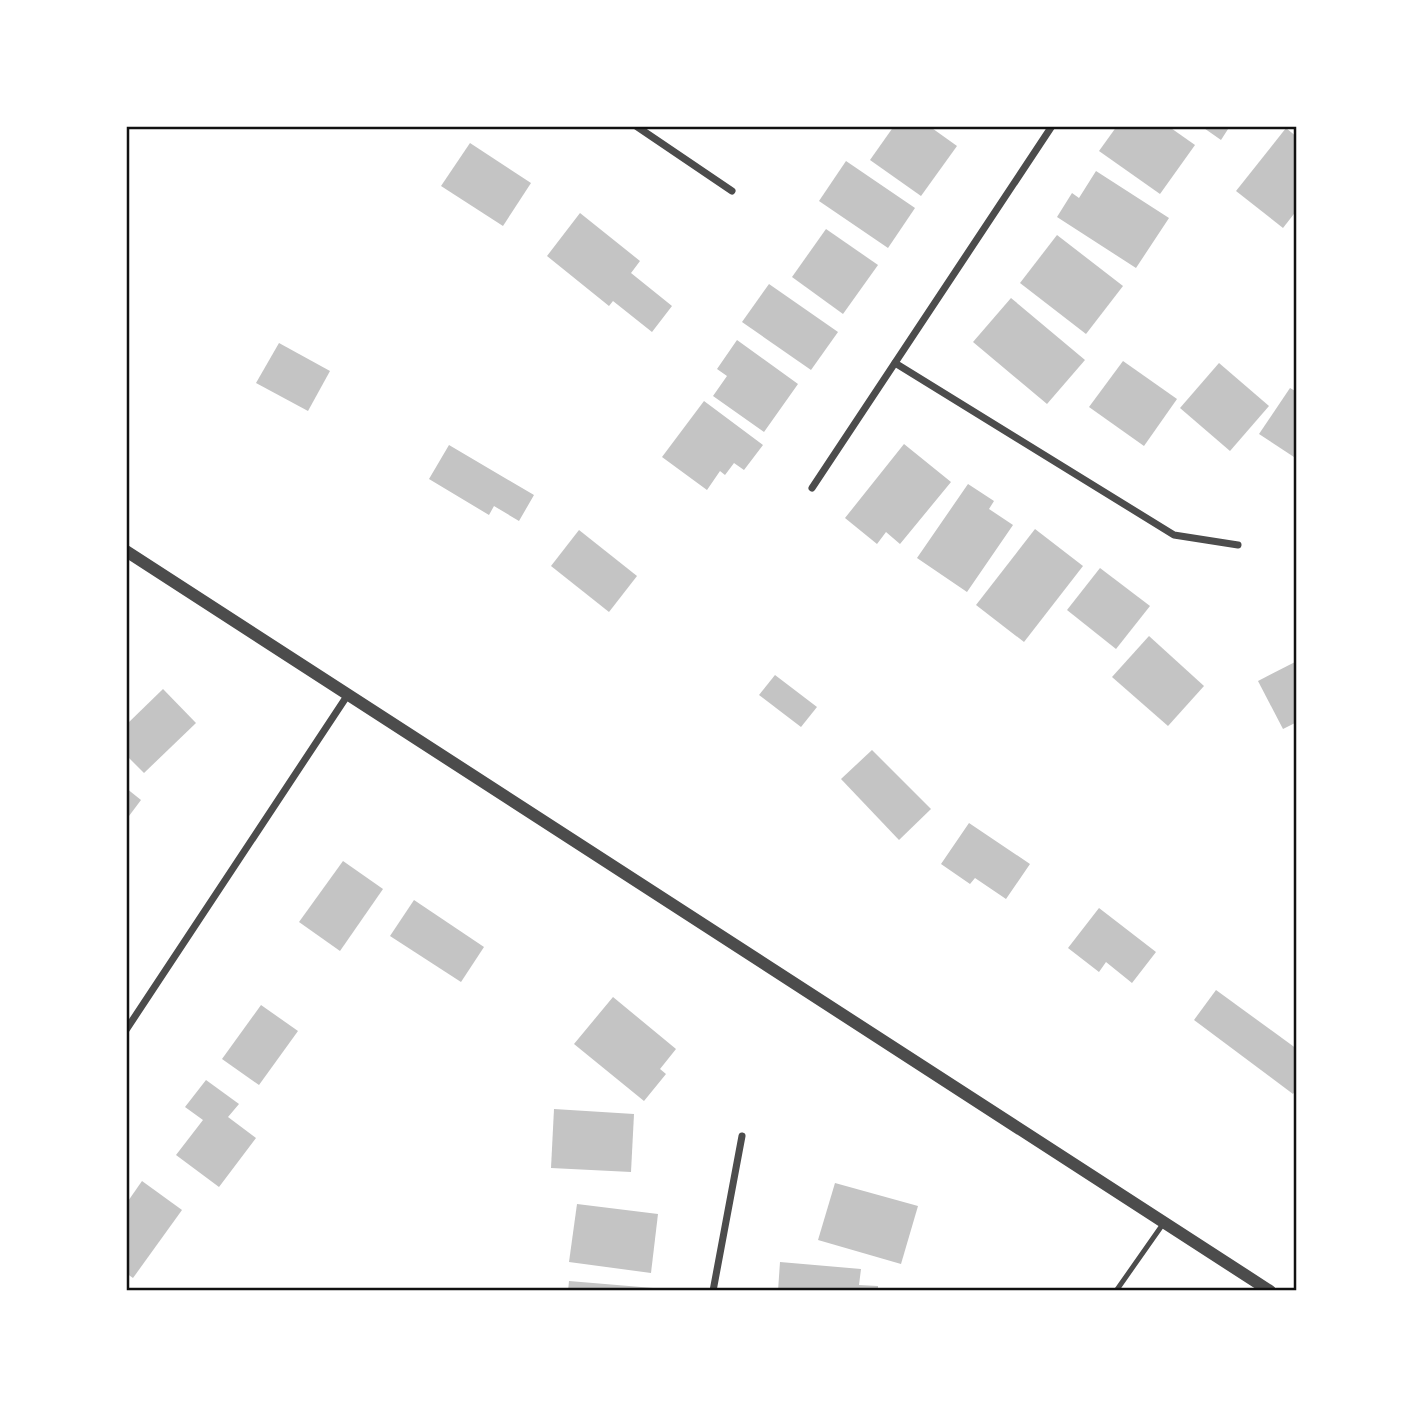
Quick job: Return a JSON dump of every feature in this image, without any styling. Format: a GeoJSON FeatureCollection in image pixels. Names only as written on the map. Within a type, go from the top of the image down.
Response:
{"type":"FeatureCollection","features":[{"type":"Feature","properties":{"kind":"street"},"geometry":{"type":"LineString","coordinates":[[636,126],[732,191]]}},
{"type":"Feature","properties":{"kind":"street"},"geometry":{"type":"LineString","coordinates":[[812,488],[1052,126]]}},
{"type":"Feature","properties":{"kind":"street"},"geometry":{"type":"LineString","coordinates":[[895,363],[1174,535],[1238,545]]}},
{"type":"Feature","properties":{"kind":"street"},"geometry":{"type":"LineString","coordinates":[[126,551],[1270,1291]]}},
{"type":"Feature","properties":{"kind":"street"},"geometry":{"type":"LineString","coordinates":[[126,1030],[348,696]]}},
{"type":"Feature","properties":{"kind":"street"},"geometry":{"type":"LineString","coordinates":[[713,1291],[742,1136]]}},
{"type":"Feature","properties":{"kind":"lane"},"geometry":{"type":"LineString","coordinates":[[1116,1291],[1163,1224]]}},
{"type":"Feature","properties":{"kind":"building"},"geometry":{"type":"Polygon","coordinates":[[[894,126],[929,126],[957,146],[921,196],[870,160],[894,126]]]}},
{"type":"Feature","properties":{"kind":"building"},"geometry":{"type":"Polygon","coordinates":[[[1117,126],[1168,126],[1195,145],[1160,194],[1099,151],[1117,126]]]}},
{"type":"Feature","properties":{"kind":"building"},"geometry":{"type":"Polygon","coordinates":[[[1201,126],[1230,126],[1221,140],[1201,126]]]}},
{"type":"Feature","properties":{"kind":"building"},"geometry":{"type":"Polygon","coordinates":[[[1286,128],[1297,137],[1297,210],[1283,228],[1236,191],[1286,128]]]}},
{"type":"Feature","properties":{"kind":"building"},"geometry":{"type":"Polygon","coordinates":[[[470,143],[531,183],[503,226],[441,186],[470,143]]]}},
{"type":"Feature","properties":{"kind":"building"},"geometry":{"type":"Polygon","coordinates":[[[846,161],[915,208],[888,248],[819,201],[846,161]]]}},
{"type":"Feature","properties":{"kind":"building"},"geometry":{"type":"Polygon","coordinates":[[[1096,171],[1169,218],[1136,268],[1057,217],[1072,193],[1079,198],[1096,171]]]}},
{"type":"Feature","properties":{"kind":"building"},"geometry":{"type":"Polygon","coordinates":[[[580,213],[640,261],[631,273],[672,306],[652,332],[613,301],[609,306],[547,256],[580,213]]]}},
{"type":"Feature","properties":{"kind":"building"},"geometry":{"type":"Polygon","coordinates":[[[826,229],[878,265],[843,314],[792,277],[826,229]]]}},
{"type":"Feature","properties":{"kind":"building"},"geometry":{"type":"Polygon","coordinates":[[[1057,235],[1123,286],[1086,334],[1020,283],[1057,235]]]}},
{"type":"Feature","properties":{"kind":"building"},"geometry":{"type":"Polygon","coordinates":[[[769,284],[838,332],[811,370],[742,322],[769,284]]]}},
{"type":"Feature","properties":{"kind":"building"},"geometry":{"type":"Polygon","coordinates":[[[1011,298],[1085,360],[1047,404],[973,342],[1011,298]]]}},
{"type":"Feature","properties":{"kind":"building"},"geometry":{"type":"Polygon","coordinates":[[[737,340],[798,384],[764,432],[713,396],[727,376],[717,369],[737,340]]]}},
{"type":"Feature","properties":{"kind":"building"},"geometry":{"type":"Polygon","coordinates":[[[279,343],[330,371],[308,411],[256,383],[279,343]]]}},
{"type":"Feature","properties":{"kind":"building"},"geometry":{"type":"Polygon","coordinates":[[[1123,361],[1177,399],[1144,446],[1089,407],[1123,361]]]}},
{"type":"Feature","properties":{"kind":"building"},"geometry":{"type":"Polygon","coordinates":[[[1219,363],[1269,406],[1230,451],[1180,408],[1219,363]]]}},
{"type":"Feature","properties":{"kind":"building"},"geometry":{"type":"Polygon","coordinates":[[[1290,388],[1297,392],[1297,459],[1259,434],[1290,388]]]}},
{"type":"Feature","properties":{"kind":"building"},"geometry":{"type":"Polygon","coordinates":[[[704,401],[763,445],[744,470],[734,463],[725,475],[720,471],[707,490],[662,457],[704,401]]]}},
{"type":"Feature","properties":{"kind":"building"},"geometry":{"type":"Polygon","coordinates":[[[904,444],[951,482],[900,544],[886,532],[877,544],[845,518],[904,444]]]}},
{"type":"Feature","properties":{"kind":"building"},"geometry":{"type":"Polygon","coordinates":[[[449,445],[534,495],[519,521],[494,506],[489,515],[429,479],[449,445]]]}},
{"type":"Feature","properties":{"kind":"building"},"geometry":{"type":"Polygon","coordinates":[[[968,484],[994,501],[989,509],[1013,525],[967,592],[917,558],[968,484]]]}},
{"type":"Feature","properties":{"kind":"building"},"geometry":{"type":"Polygon","coordinates":[[[1035,529],[1083,566],[1024,642],[976,605],[1035,529]]]}},
{"type":"Feature","properties":{"kind":"building"},"geometry":{"type":"Polygon","coordinates":[[[579,530],[637,576],[609,612],[551,566],[579,530]]]}},
{"type":"Feature","properties":{"kind":"building"},"geometry":{"type":"Polygon","coordinates":[[[1100,568],[1150,606],[1116,649],[1067,610],[1100,568]]]}},
{"type":"Feature","properties":{"kind":"building"},"geometry":{"type":"Polygon","coordinates":[[[1149,636],[1204,686],[1168,726],[1112,677],[1149,636]]]}},
{"type":"Feature","properties":{"kind":"building"},"geometry":{"type":"Polygon","coordinates":[[[1297,661],[1297,722],[1283,729],[1258,681],[1297,661]]]}},
{"type":"Feature","properties":{"kind":"building"},"geometry":{"type":"Polygon","coordinates":[[[775,675],[817,707],[801,727],[759,695],[775,675]]]}},
{"type":"Feature","properties":{"kind":"building"},"geometry":{"type":"Polygon","coordinates":[[[163,689],[196,723],[144,773],[126,755],[126,725],[163,689]]]}},
{"type":"Feature","properties":{"kind":"building"},"geometry":{"type":"Polygon","coordinates":[[[872,750],[931,809],[899,840],[841,779],[872,750]]]}},
{"type":"Feature","properties":{"kind":"building"},"geometry":{"type":"Polygon","coordinates":[[[126,788],[141,800],[126,820],[126,788]]]}},
{"type":"Feature","properties":{"kind":"building"},"geometry":{"type":"Polygon","coordinates":[[[969,823],[1030,864],[1006,899],[975,878],[970,884],[941,864],[969,823]]]}},
{"type":"Feature","properties":{"kind":"building"},"geometry":{"type":"Polygon","coordinates":[[[343,861],[383,889],[340,951],[299,922],[343,861]]]}},
{"type":"Feature","properties":{"kind":"building"},"geometry":{"type":"Polygon","coordinates":[[[414,900],[484,947],[461,982],[390,936],[414,900]]]}},
{"type":"Feature","properties":{"kind":"building"},"geometry":{"type":"Polygon","coordinates":[[[1099,908],[1156,952],[1132,983],[1106,962],[1099,972],[1068,948],[1099,908]]]}},
{"type":"Feature","properties":{"kind":"building"},"geometry":{"type":"Polygon","coordinates":[[[1216,990],[1297,1049],[1297,1088],[1293,1094],[1194,1020],[1216,990]]]}},
{"type":"Feature","properties":{"kind":"building"},"geometry":{"type":"Polygon","coordinates":[[[613,997],[676,1049],[660,1069],[666,1074],[644,1101],[574,1044],[613,997]]]}},
{"type":"Feature","properties":{"kind":"building"},"geometry":{"type":"Polygon","coordinates":[[[261,1005],[298,1031],[259,1085],[222,1059],[261,1005]]]}},
{"type":"Feature","properties":{"kind":"building"},"geometry":{"type":"Polygon","coordinates":[[[206,1080],[239,1104],[228,1117],[256,1138],[219,1187],[176,1155],[203,1120],[185,1107],[206,1080]]]}},
{"type":"Feature","properties":{"kind":"building"},"geometry":{"type":"Polygon","coordinates":[[[554,1109],[634,1114],[631,1172],[551,1168],[554,1109]]]}},
{"type":"Feature","properties":{"kind":"building"},"geometry":{"type":"Polygon","coordinates":[[[142,1181],[182,1210],[133,1278],[126,1273],[126,1204],[142,1181]]]}},
{"type":"Feature","properties":{"kind":"building"},"geometry":{"type":"Polygon","coordinates":[[[835,1183],[918,1206],[901,1264],[818,1240],[835,1183]]]}},
{"type":"Feature","properties":{"kind":"building"},"geometry":{"type":"Polygon","coordinates":[[[577,1204],[658,1214],[651,1273],[569,1262],[577,1204]]]}},
{"type":"Feature","properties":{"kind":"building"},"geometry":{"type":"Polygon","coordinates":[[[780,1262],[861,1269],[859,1285],[878,1286],[878,1291],[778,1291],[780,1262]]]}},
{"type":"Feature","properties":{"kind":"building"},"geometry":{"type":"Polygon","coordinates":[[[569,1281],[653,1288],[653,1291],[568,1291],[569,1281]]]}}]}
